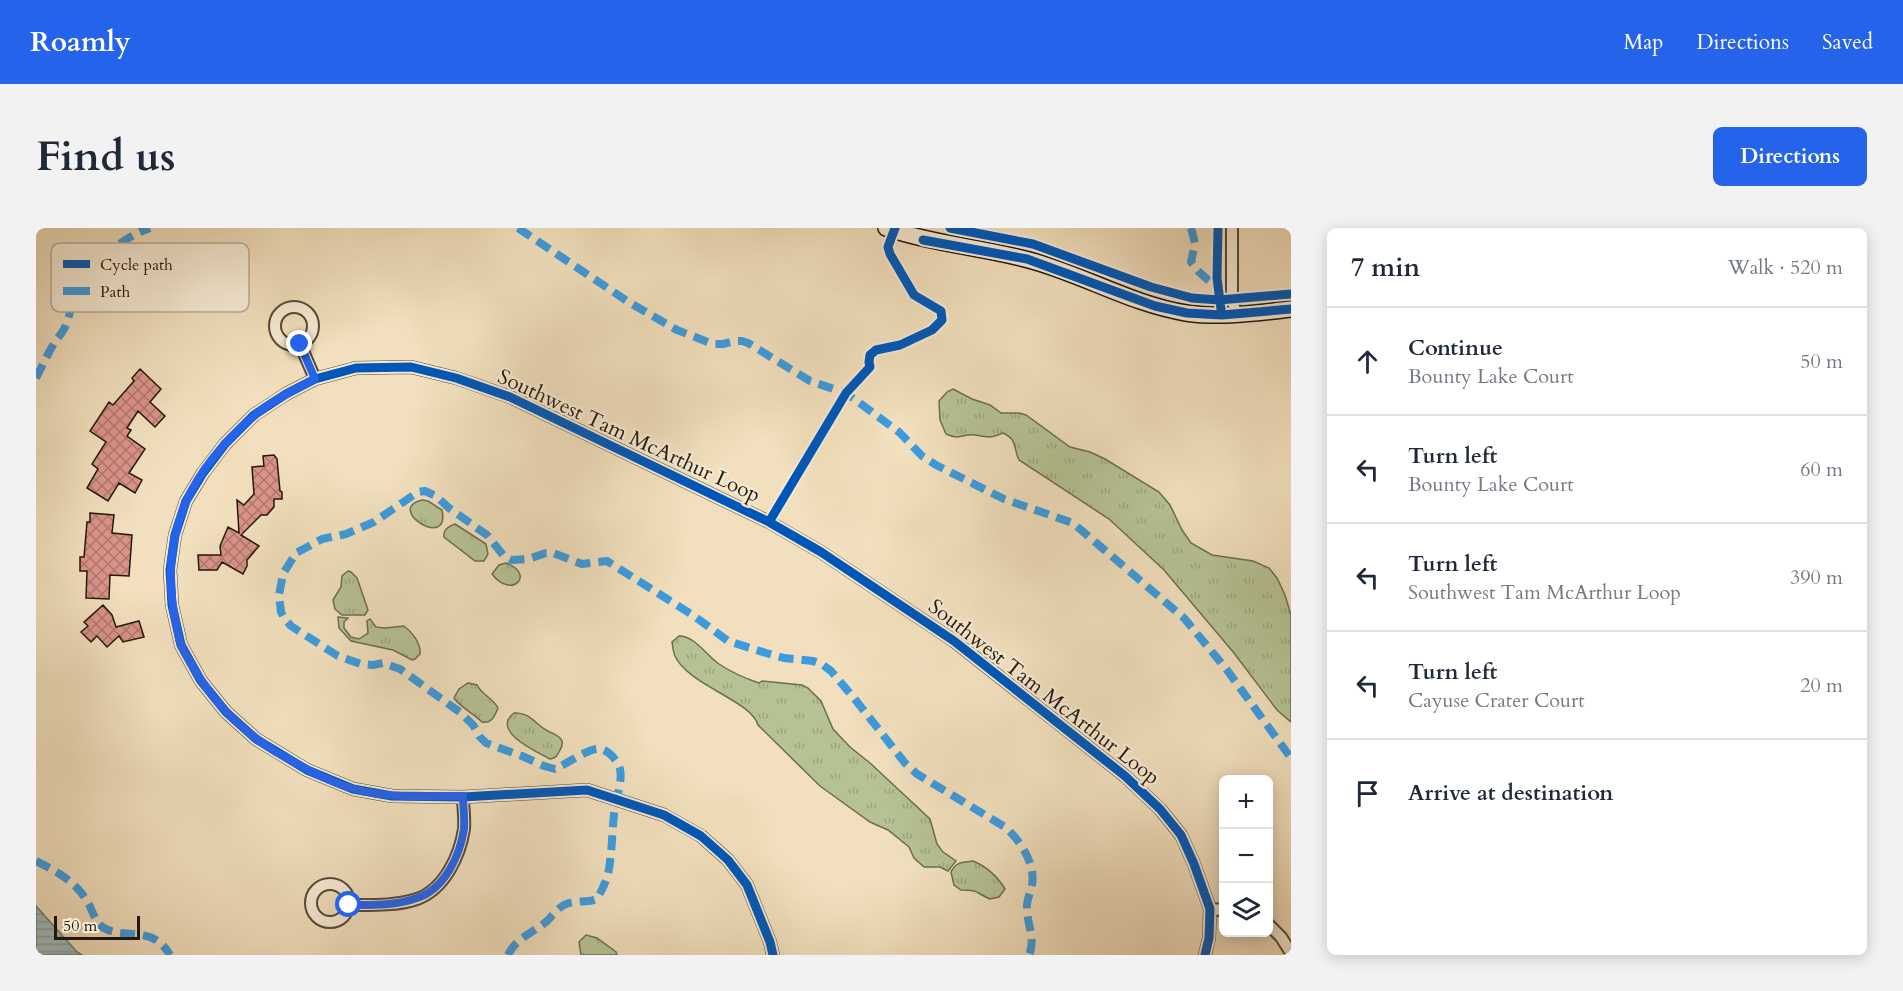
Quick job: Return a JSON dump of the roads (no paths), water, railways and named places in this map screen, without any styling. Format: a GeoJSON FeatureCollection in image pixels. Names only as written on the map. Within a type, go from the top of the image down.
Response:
{"type":"FeatureCollection","features":[{"type":"Feature","properties":{"kind":"street"},"geometry":{"type":"LineString","coordinates":[[886,228],[923,240],[1027,259],[1155,306],[1187,313],[1236,314],[1291,309]]}},
{"type":"Feature","properties":{"kind":"street"},"geometry":{"type":"LineString","coordinates":[[1232,228],[1232,298],[1236,314]]}},
{"type":"Feature","properties":{"kind":"street"},"geometry":{"type":"LineString","coordinates":[[300,344],[315,379]]}},
{"type":"Feature","properties":{"kind":"street","name":"Southwest Tam McArthur Loop"},"geometry":{"type":"LineString","coordinates":[[773,955],[747,885],[728,860],[701,836],[664,814],[587,790],[463,796],[392,796],[353,789],[307,770],[256,739],[226,712],[201,681],[181,645],[172,605],[170,570],[175,534],[186,501],[225,444],[254,415],[286,394],[315,379],[356,368],[411,367],[456,378],[510,397],[769,522],[820,552],[954,641],[1125,776],[1160,809],[1181,836],[1210,909],[1209,938],[1205,955]]}},
{"type":"Feature","properties":{"kind":"street"},"geometry":{"type":"LineString","coordinates":[[349,905],[393,904],[419,898],[435,888],[451,869],[459,852],[464,827],[463,796]]}},
{"type":"Feature","properties":{"kind":"street"},"geometry":{"type":"LineString","coordinates":[[1210,909],[1219,910]]}},
{"type":"Feature","properties":{"kind":"street"},"geometry":{"type":"LineString","coordinates":[[1273,928],[1281,937],[1290,954]]}},
{"type":"Feature","properties":{"kind":"water"},"geometry":{"type":"Polygon","coordinates":[[[36,906],[77,952],[82,955],[36,955],[36,906]]]}}]}
